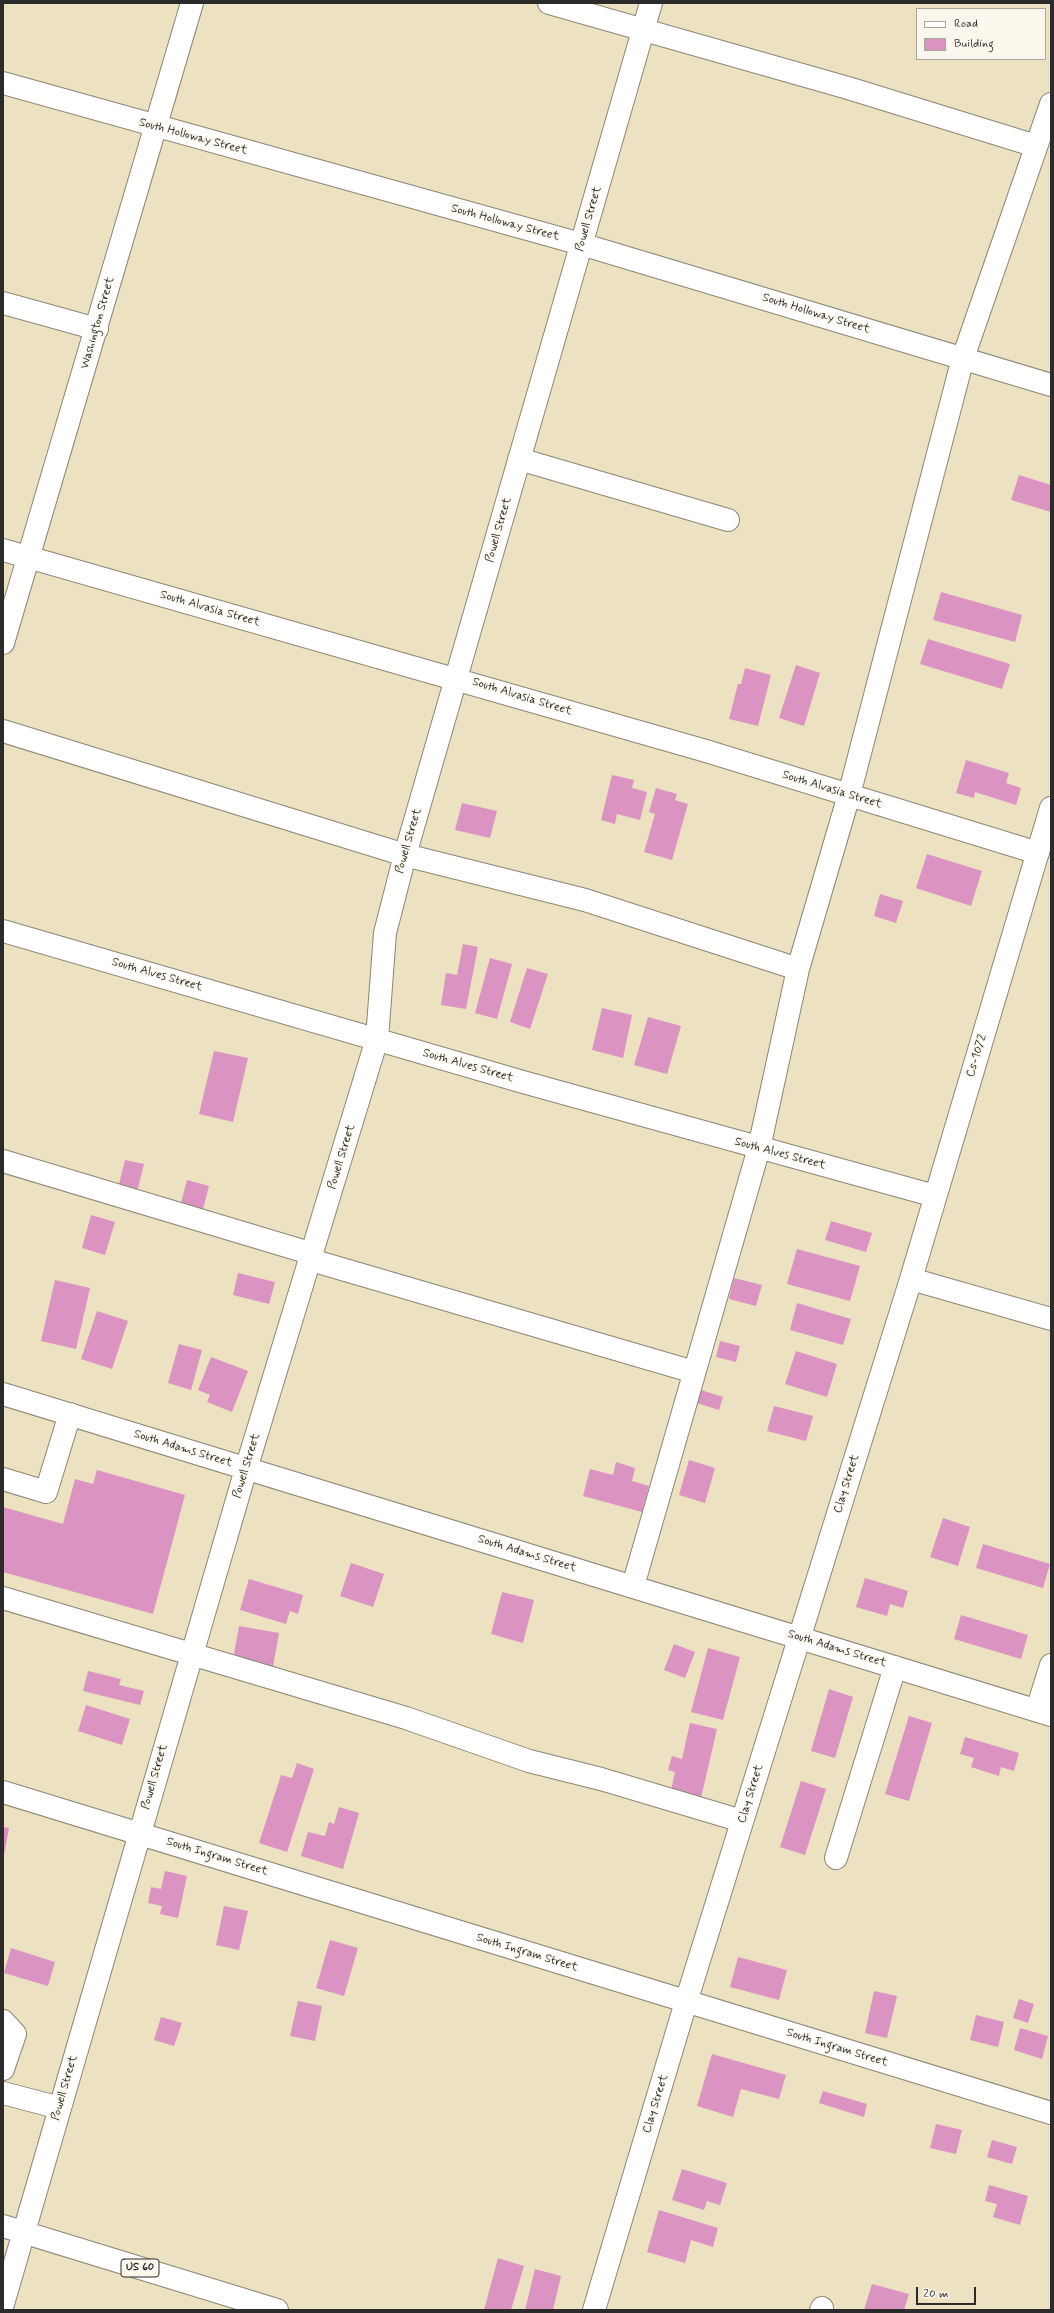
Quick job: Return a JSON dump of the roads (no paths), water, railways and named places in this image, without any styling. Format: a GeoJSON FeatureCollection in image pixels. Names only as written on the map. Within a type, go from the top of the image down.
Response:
{"type":"FeatureCollection","features":[{"type":"Feature","properties":{"kind":"street","name":"Washington Street"},"geometry":{"type":"LineString","coordinates":[[3,643],[97,329],[192,3]]}},
{"type":"Feature","properties":{"kind":"street"},"geometry":{"type":"LineString","coordinates":[[550,3],[848,88],[1036,146]]}},
{"type":"Feature","properties":{"kind":"street","name":"Powell Street"},"geometry":{"type":"LineString","coordinates":[[3,2304],[191,1653],[377,1039],[385,933],[405,855],[650,3]]}},
{"type":"Feature","properties":{"kind":"street","name":"South Holloway Street"},"geometry":{"type":"LineString","coordinates":[[3,83],[156,127],[581,244],[1051,385]]}},
{"type":"Feature","properties":{"kind":"street"},"geometry":{"type":"LineString","coordinates":[[633,1586],[759,1148],[798,969],[848,794],[963,358],[1051,104]]}},
{"type":"Feature","properties":{"kind":"street"},"geometry":{"type":"LineString","coordinates":[[3,303],[97,329]]}},
{"type":"Feature","properties":{"kind":"street"},"geometry":{"type":"LineString","coordinates":[[520,458],[728,520]]}},
{"type":"Feature","properties":{"kind":"street","name":"South Alvasia Street"},"geometry":{"type":"LineString","coordinates":[[3,550],[456,678],[848,794],[1044,841]]}},
{"type":"Feature","properties":{"kind":"street"},"geometry":{"type":"LineString","coordinates":[[3,731],[405,855],[585,900],[798,969]]}},
{"type":"Feature","properties":{"kind":"street"},"geometry":{"type":"LineString","coordinates":[[1044,841],[1051,808]]}},
{"type":"Feature","properties":{"kind":"street","name":"Cs-1072"},"geometry":{"type":"LineString","coordinates":[[911,1278],[1044,841]]}},
{"type":"Feature","properties":{"kind":"street","name":"South Alves Street"},"geometry":{"type":"LineString","coordinates":[[3,931],[759,1148],[935,1196]]}},
{"type":"Feature","properties":{"kind":"street"},"geometry":{"type":"LineString","coordinates":[[3,1161],[312,1257],[694,1372]]}},
{"type":"Feature","properties":{"kind":"street"},"geometry":{"type":"LineString","coordinates":[[911,1278],[1051,1319]]}},
{"type":"Feature","properties":{"kind":"street","name":"Clay Street"},"geometry":{"type":"LineString","coordinates":[[594,2310],[686,2002],[911,1278]]}},
{"type":"Feature","properties":{"kind":"street","name":"South Adams Street"},"geometry":{"type":"LineString","coordinates":[[3,1394],[895,1666],[1044,1713]]}},
{"type":"Feature","properties":{"kind":"street"},"geometry":{"type":"LineString","coordinates":[[3,1479],[46,1492],[70,1414]]}},
{"type":"Feature","properties":{"kind":"street"},"geometry":{"type":"LineString","coordinates":[[3,1598],[406,1718],[530,1761],[601,1779],[742,1821]]}},
{"type":"Feature","properties":{"kind":"street"},"geometry":{"type":"LineString","coordinates":[[1044,1713],[1051,1665]]}},
{"type":"Feature","properties":{"kind":"street"},"geometry":{"type":"LineString","coordinates":[[836,1858],[895,1666]]}},
{"type":"Feature","properties":{"kind":"street","name":"South Ingram Street"},"geometry":{"type":"LineString","coordinates":[[3,1792],[686,2002],[1051,2112]]}},
{"type":"Feature","properties":{"kind":"street"},"geometry":{"type":"LineString","coordinates":[[3,2021],[15,2034],[3,2069]]}},
{"type":"Feature","properties":{"kind":"street"},"geometry":{"type":"LineString","coordinates":[[3,2093],[60,2108]]}},
{"type":"Feature","properties":{"kind":"street","name":"US 60"},"geometry":{"type":"LineString","coordinates":[[3,2226],[277,2310]]}}]}
